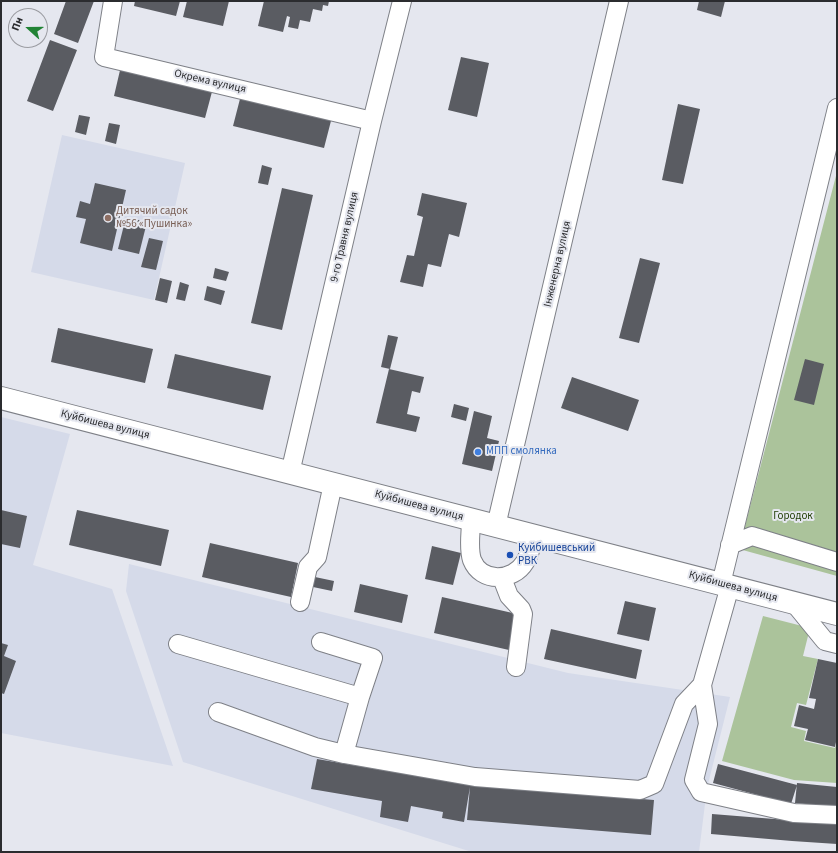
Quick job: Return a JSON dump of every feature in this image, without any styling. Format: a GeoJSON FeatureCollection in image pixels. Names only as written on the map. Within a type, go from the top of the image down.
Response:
{"type":"FeatureCollection","features":[{"type":"Feature","properties":{"kind":"main road","name":"Куйбишева вулиця"},"geometry":{"type":"LineString","coordinates":[[1,398],[837,614]]}},
{"type":"Feature","properties":{"kind":"street","name":"Окрема вулиця"},"geometry":{"type":"LineString","coordinates":[[114,1],[104,57],[372,121]]}},
{"type":"Feature","properties":{"kind":"street","name":"9-го Травня вулиця"},"geometry":{"type":"LineString","coordinates":[[290,473],[372,121],[402,1]]}},
{"type":"Feature","properties":{"kind":"street","name":"Інженерна вулиця"},"geometry":{"type":"LineString","coordinates":[[496,526],[619,1]]}},
{"type":"Feature","properties":{"kind":"street"},"geometry":{"type":"LineString","coordinates":[[837,108],[730,545],[725,585],[702,685],[708,724],[694,780],[702,792],[794,813],[837,815]]}},
{"type":"Feature","properties":{"kind":"street"},"geometry":{"type":"LineString","coordinates":[[300,602],[308,567],[317,557],[333,484]]}},
{"type":"Feature","properties":{"kind":"street"},"geometry":{"type":"LineString","coordinates":[[471,520],[470,549],[472,560],[477,570],[493,577],[502,578],[514,573],[524,564],[531,551],[534,536]]}},
{"type":"Feature","properties":{"kind":"street"},"geometry":{"type":"LineString","coordinates":[[730,545],[752,536],[837,562]]}},
{"type":"Feature","properties":{"kind":"street"},"geometry":{"type":"LineString","coordinates":[[502,578],[509,596],[521,609],[523,614],[516,667]]}},
{"type":"Feature","properties":{"kind":"street"},"geometry":{"type":"LineString","coordinates":[[794,603],[825,641],[837,644]]}},
{"type":"Feature","properties":{"kind":"street"},"geometry":{"type":"LineString","coordinates":[[321,642],[373,658],[344,754]]}},
{"type":"Feature","properties":{"kind":"street"},"geometry":{"type":"LineString","coordinates":[[178,644],[360,697]]}},
{"type":"Feature","properties":{"kind":"street"},"geometry":{"type":"LineString","coordinates":[[218,712],[315,747],[344,754],[475,777],[640,790],[654,784],[684,704],[702,685]]}},
{"type":"Feature","properties":{"kind":"shaded area","name":"Дитячий садок №56 «Пушинка»"},"geometry":{"type":"Polygon","coordinates":[[[62,135],[185,163],[154,300],[31,272],[62,135]]]}},
{"type":"Feature","properties":{"kind":"shaded area"},"geometry":{"type":"Polygon","coordinates":[[[1,417],[70,434],[33,565],[112,589],[173,766],[1,733],[1,417]]]}},
{"type":"Feature","properties":{"kind":"shaded area"},"geometry":{"type":"Polygon","coordinates":[[[129,564],[568,673],[730,697],[707,788],[699,852],[472,852],[183,762],[126,591],[129,564]]]}},
{"type":"Feature","properties":{"kind":"green space","name":"Городок"},"geometry":{"type":"Polygon","coordinates":[[[837,172],[837,576],[739,549],[837,172]]]}},
{"type":"Feature","properties":{"kind":"green space"},"geometry":{"type":"Polygon","coordinates":[[[763,616],[810,628],[803,656],[818,659],[806,705],[797,703],[791,727],[806,731],[804,741],[835,748],[837,742],[837,783],[794,780],[722,761],[763,616]]]}},
{"type":"Feature","properties":{"kind":"building"},"geometry":{"type":"Polygon","coordinates":[[[66,1],[94,1],[78,43],[54,34],[66,1]]]}},
{"type":"Feature","properties":{"kind":"building"},"geometry":{"type":"Polygon","coordinates":[[[135,1],[180,1],[176,16],[134,6],[135,1]]]}},
{"type":"Feature","properties":{"kind":"building"},"geometry":{"type":"Polygon","coordinates":[[[187,1],[229,1],[223,26],[183,17],[187,1]]]}},
{"type":"Feature","properties":{"kind":"building"},"geometry":{"type":"Polygon","coordinates":[[[264,1],[329,1],[328,6],[323,5],[322,11],[313,9],[310,22],[300,20],[298,29],[288,27],[290,17],[287,16],[283,32],[258,26],[264,1]]]}},
{"type":"Feature","properties":{"kind":"building"},"geometry":{"type":"Polygon","coordinates":[[[699,1],[725,1],[721,17],[697,10],[699,1]]]}},
{"type":"Feature","properties":{"kind":"building"},"geometry":{"type":"Polygon","coordinates":[[[50,40],[77,50],[53,111],[27,101],[50,40]]]}},
{"type":"Feature","properties":{"kind":"building"},"geometry":{"type":"Polygon","coordinates":[[[461,57],[489,63],[477,117],[448,110],[461,57]]]}},
{"type":"Feature","properties":{"kind":"building"},"geometry":{"type":"Polygon","coordinates":[[[121,66],[213,88],[205,118],[114,96],[121,66]]]}},
{"type":"Feature","properties":{"kind":"building"},"geometry":{"type":"Polygon","coordinates":[[[241,95],[332,117],[324,148],[233,126],[241,95]]]}},
{"type":"Feature","properties":{"kind":"building"},"geometry":{"type":"Polygon","coordinates":[[[678,104],[700,109],[683,184],[662,180],[678,104]]]}},
{"type":"Feature","properties":{"kind":"building"},"geometry":{"type":"Polygon","coordinates":[[[79,115],[90,117],[86,135],[75,132],[79,115]]]}},
{"type":"Feature","properties":{"kind":"building"},"geometry":{"type":"Polygon","coordinates":[[[109,123],[120,125],[116,144],[105,141],[109,123]]]}},
{"type":"Feature","properties":{"kind":"building"},"geometry":{"type":"Polygon","coordinates":[[[262,165],[272,168],[268,185],[258,183],[262,165]]]}},
{"type":"Feature","properties":{"kind":"building"},"geometry":{"type":"Polygon","coordinates":[[[95,183],[126,190],[112,251],[80,243],[86,219],[76,217],[80,201],[90,204],[95,183]]]}},
{"type":"Feature","properties":{"kind":"building"},"geometry":{"type":"Polygon","coordinates":[[[282,188],[313,195],[282,330],[251,323],[282,188]]]}},
{"type":"Feature","properties":{"kind":"building"},"geometry":{"type":"Polygon","coordinates":[[[422,193],[467,203],[459,237],[449,234],[441,267],[428,264],[423,287],[400,282],[407,255],[414,256],[423,217],[417,215],[422,193]]]}},
{"type":"Feature","properties":{"kind":"building"},"geometry":{"type":"Polygon","coordinates":[[[126,217],[147,222],[139,254],[118,249],[126,217]]]}},
{"type":"Feature","properties":{"kind":"building"},"geometry":{"type":"Polygon","coordinates":[[[149,238],[163,241],[156,270],[141,267],[149,238]]]}},
{"type":"Feature","properties":{"kind":"building"},"geometry":{"type":"Polygon","coordinates":[[[640,258],[660,263],[639,343],[619,338],[640,258]]]}},
{"type":"Feature","properties":{"kind":"building"},"geometry":{"type":"Polygon","coordinates":[[[215,268],[229,272],[226,281],[213,278],[215,268]]]}},
{"type":"Feature","properties":{"kind":"building"},"geometry":{"type":"Polygon","coordinates":[[[160,278],[172,281],[167,303],[155,300],[160,278]]]}},
{"type":"Feature","properties":{"kind":"building"},"geometry":{"type":"Polygon","coordinates":[[[180,282],[189,285],[185,301],[176,299],[180,282]]]}},
{"type":"Feature","properties":{"kind":"building"},"geometry":{"type":"Polygon","coordinates":[[[207,286],[225,291],[221,305],[204,300],[207,286]]]}},
{"type":"Feature","properties":{"kind":"building"},"geometry":{"type":"Polygon","coordinates":[[[58,328],[153,349],[145,383],[51,362],[58,328]]]}},
{"type":"Feature","properties":{"kind":"building"},"geometry":{"type":"Polygon","coordinates":[[[388,335],[398,337],[390,369],[381,367],[388,335]]]}},
{"type":"Feature","properties":{"kind":"building"},"geometry":{"type":"Polygon","coordinates":[[[175,354],[271,376],[263,410],[167,388],[175,354]]]}},
{"type":"Feature","properties":{"kind":"building"},"geometry":{"type":"Polygon","coordinates":[[[805,359],[824,364],[814,405],[794,400],[805,359]]]}},
{"type":"Feature","properties":{"kind":"building"},"geometry":{"type":"Polygon","coordinates":[[[389,369],[424,377],[420,393],[412,391],[407,414],[420,417],[416,432],[376,423],[389,369]]]}},
{"type":"Feature","properties":{"kind":"building"},"geometry":{"type":"Polygon","coordinates":[[[572,377],[639,400],[628,431],[561,408],[572,377]]]}},
{"type":"Feature","properties":{"kind":"building"},"geometry":{"type":"Polygon","coordinates":[[[454,404],[469,408],[466,421],[451,417],[454,404]]]}},
{"type":"Feature","properties":{"kind":"building"},"geometry":{"type":"Polygon","coordinates":[[[474,411],[492,416],[487,438],[499,441],[492,471],[462,464],[474,411]]]}},
{"type":"Feature","properties":{"kind":"building"},"geometry":{"type":"Polygon","coordinates":[[[1,510],[27,516],[20,548],[1,544],[1,510]]]}},
{"type":"Feature","properties":{"kind":"building"},"geometry":{"type":"Polygon","coordinates":[[[77,510],[169,530],[161,566],[69,545],[77,510]]]}},
{"type":"Feature","properties":{"kind":"building"},"geometry":{"type":"Polygon","coordinates":[[[210,543],[298,563],[291,597],[202,577],[210,543]]]}},
{"type":"Feature","properties":{"kind":"building"},"geometry":{"type":"Polygon","coordinates":[[[432,546],[461,553],[453,585],[425,579],[432,546]]]}},
{"type":"Feature","properties":{"kind":"building"},"geometry":{"type":"Polygon","coordinates":[[[315,577],[334,581],[332,591],[313,587],[315,577]]]}},
{"type":"Feature","properties":{"kind":"building"},"geometry":{"type":"Polygon","coordinates":[[[360,584],[408,595],[402,623],[354,612],[360,584]]]}},
{"type":"Feature","properties":{"kind":"building"},"geometry":{"type":"Polygon","coordinates":[[[442,597],[517,614],[509,650],[434,633],[442,597]]]}},
{"type":"Feature","properties":{"kind":"building"},"geometry":{"type":"Polygon","coordinates":[[[625,601],[656,608],[649,641],[617,634],[625,601]]]}},
{"type":"Feature","properties":{"kind":"building"},"geometry":{"type":"Polygon","coordinates":[[[551,629],[642,650],[636,679],[544,659],[551,629]]]}},
{"type":"Feature","properties":{"kind":"building"},"geometry":{"type":"Polygon","coordinates":[[[1,643],[8,645],[4,656],[16,661],[4,694],[1,693],[1,643]]]}},
{"type":"Feature","properties":{"kind":"building"},"geometry":{"type":"Polygon","coordinates":[[[818,659],[837,663],[837,737],[835,747],[805,740],[808,729],[794,726],[799,705],[814,709],[816,699],[809,698],[818,659]]]}},
{"type":"Feature","properties":{"kind":"building"},"geometry":{"type":"Polygon","coordinates":[[[317,759],[470,785],[654,800],[651,835],[467,820],[470,787],[464,822],[442,818],[443,812],[411,806],[408,822],[380,817],[382,801],[311,789],[317,759]]]}},
{"type":"Feature","properties":{"kind":"building"},"geometry":{"type":"Polygon","coordinates":[[[718,764],[797,785],[791,804],[713,783],[718,764]]]}},
{"type":"Feature","properties":{"kind":"building"},"geometry":{"type":"Polygon","coordinates":[[[797,783],[837,787],[837,807],[795,803],[797,783]]]}},
{"type":"Feature","properties":{"kind":"building"},"geometry":{"type":"Polygon","coordinates":[[[712,814],[837,824],[837,844],[711,834],[712,814]]]}},
{"type":"Feature","properties":{"kind":"place","name":"Дитячий садок №56 «Пушинка»"},"geometry":{"type":"Point","coordinates":[108,218]}},
{"type":"Feature","properties":{"kind":"place","name":"МПП смолянка"},"geometry":{"type":"Point","coordinates":[478,452]}},
{"type":"Feature","properties":{"kind":"place","name":"Куйбишевський РВК"},"geometry":{"type":"Point","coordinates":[510,555]}}]}
